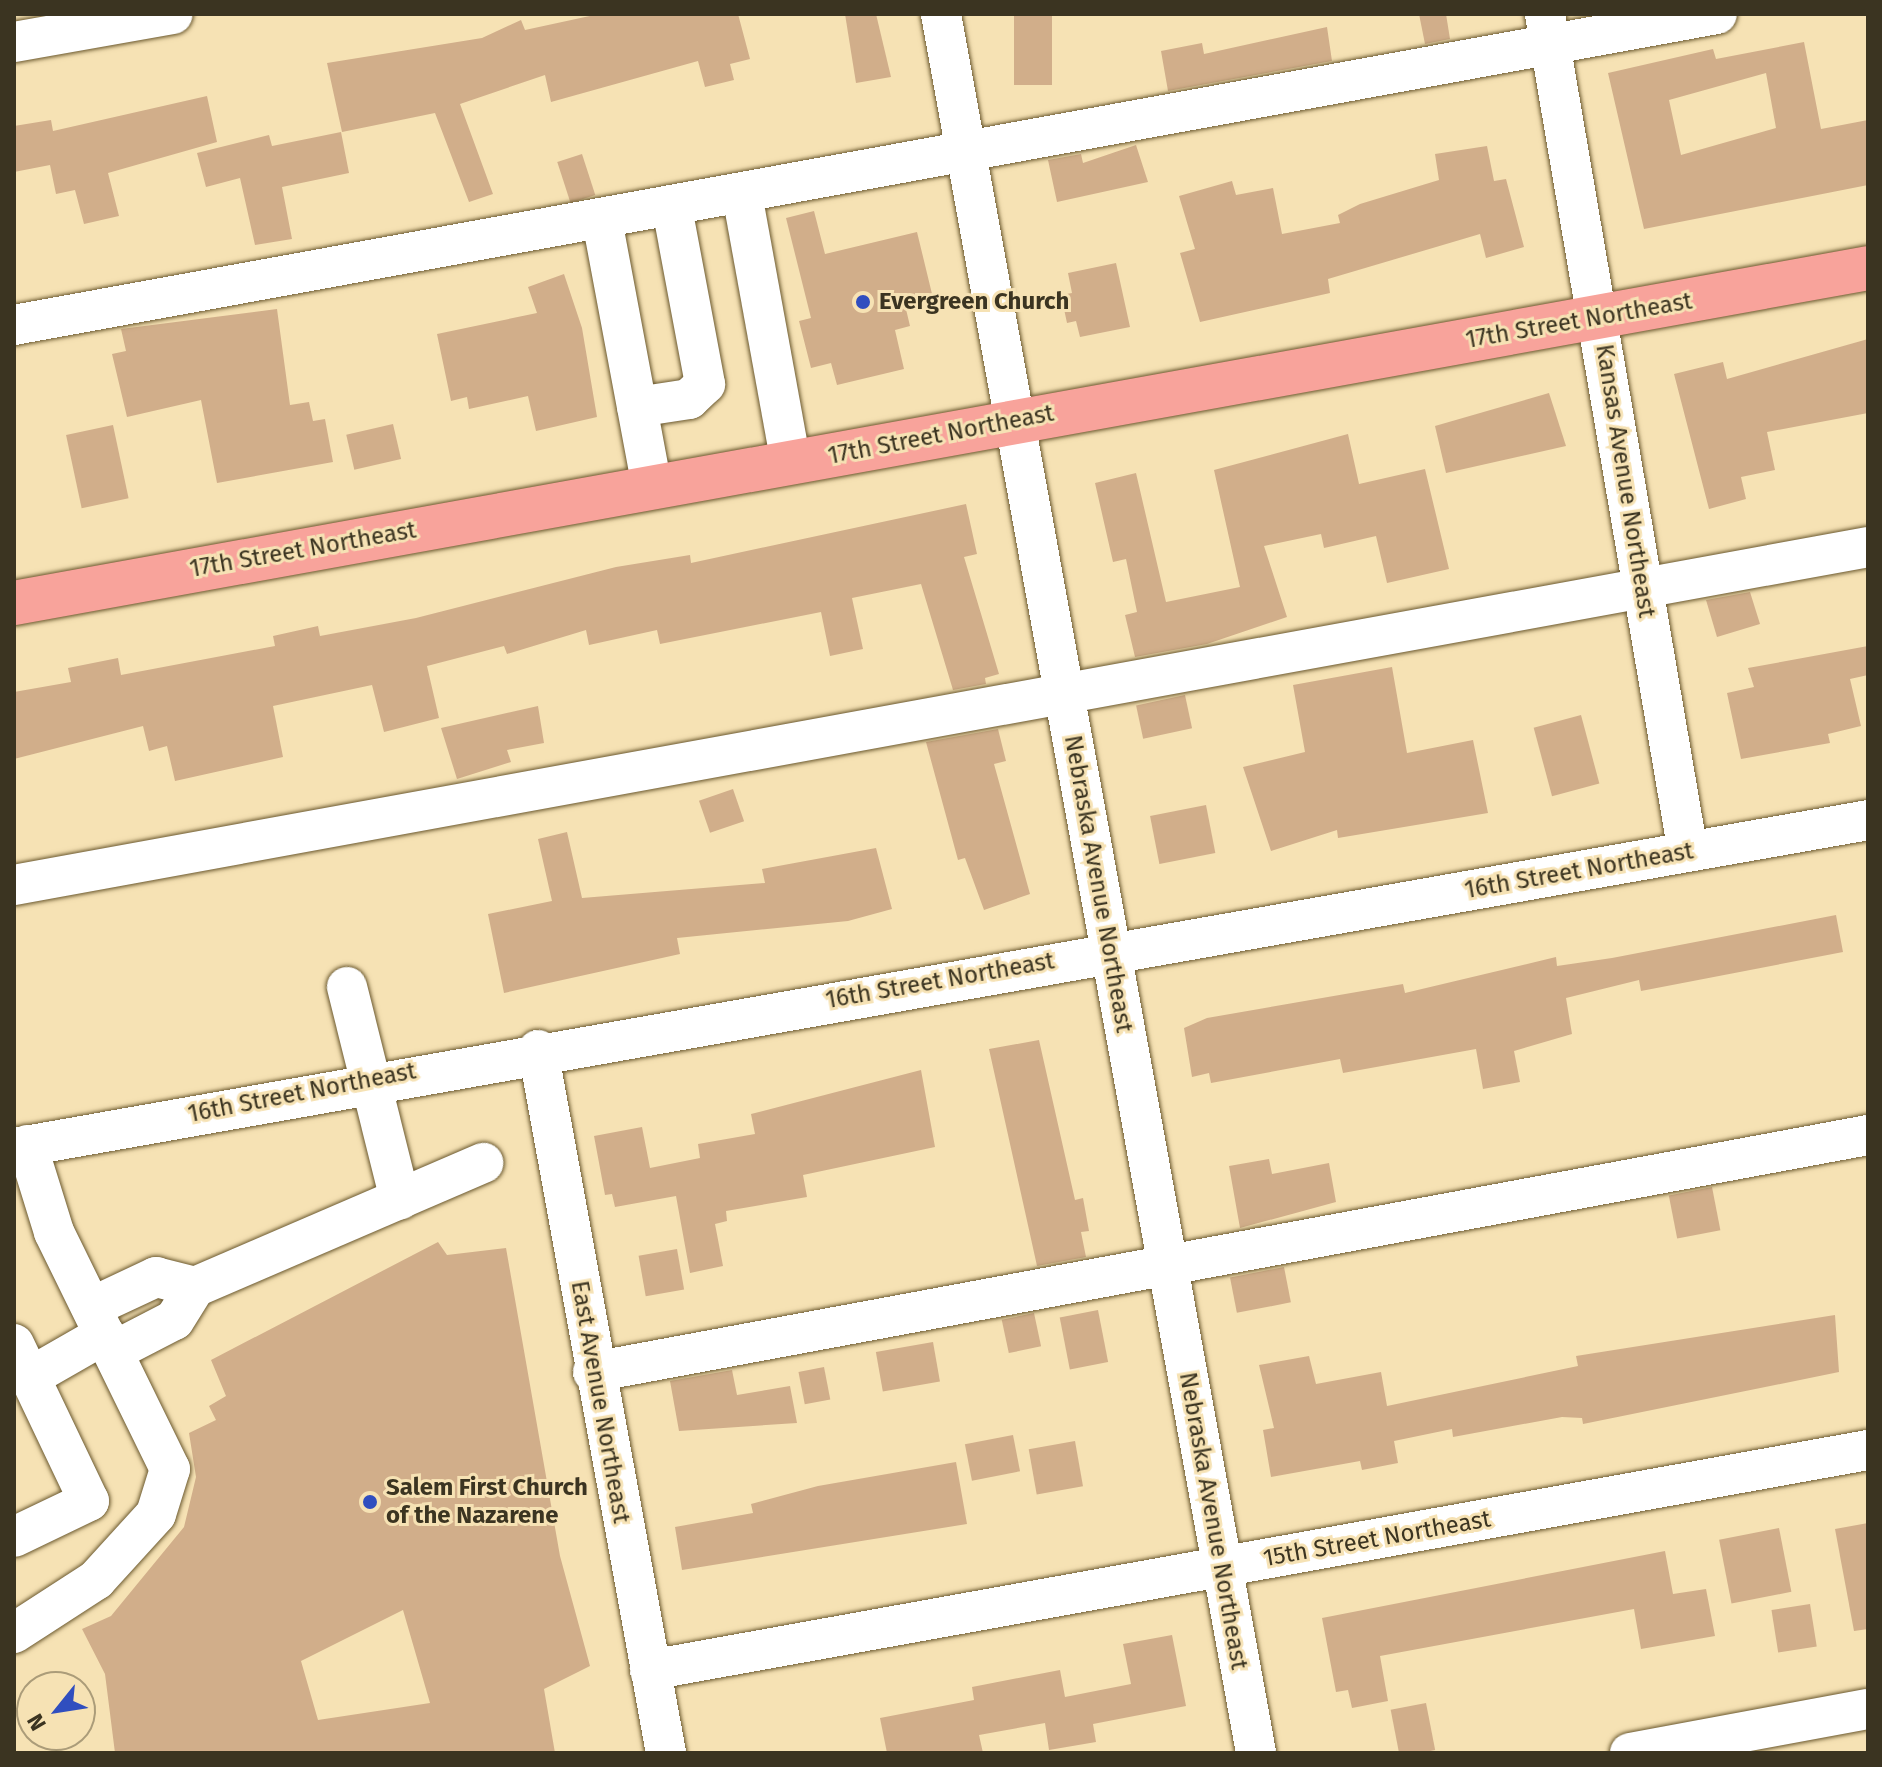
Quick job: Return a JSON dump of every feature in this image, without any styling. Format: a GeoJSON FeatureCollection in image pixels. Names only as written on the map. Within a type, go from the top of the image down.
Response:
{"type":"FeatureCollection","features":[{"type":"Feature","properties":{"kind":"main road","name":"17th Street Northeast"},"geometry":{"type":"LineString","coordinates":[[14,603],[1868,268]]}},
{"type":"Feature","properties":{"kind":"street"},"geometry":{"type":"LineString","coordinates":[[14,42],[173,14]]}},
{"type":"Feature","properties":{"kind":"street","name":"Nebraska Avenue Northeast"},"geometry":{"type":"LineString","coordinates":[[941,14],[1256,1753]]}},
{"type":"Feature","properties":{"kind":"street"},"geometry":{"type":"LineString","coordinates":[[14,325],[966,154],[1548,30],[1717,14]]}},
{"type":"Feature","properties":{"kind":"street","name":"Kansas Avenue Northeast"},"geometry":{"type":"LineString","coordinates":[[1548,30],[1688,852]]}},
{"type":"Feature","properties":{"kind":"street"},"geometry":{"type":"LineString","coordinates":[[742,194],[791,463]]}},
{"type":"Feature","properties":{"kind":"street"},"geometry":{"type":"LineString","coordinates":[[637,407],[689,399],[705,384],[672,207]]}},
{"type":"Feature","properties":{"kind":"street"},"geometry":{"type":"LineString","coordinates":[[602,220],[652,488]]}},
{"type":"Feature","properties":{"kind":"street"},"geometry":{"type":"LineString","coordinates":[[14,885],[1868,547]]}},
{"type":"Feature","properties":{"kind":"street","name":"16th Street Northeast"},"geometry":{"type":"LineString","coordinates":[[21,1146],[367,1080],[1868,820]]}},
{"type":"Feature","properties":{"kind":"street"},"geometry":{"type":"LineString","coordinates":[[347,987],[367,1080],[400,1200]]}},
{"type":"Feature","properties":{"kind":"street","name":"East Avenue Northeast"},"geometry":{"type":"LineString","coordinates":[[538,1050],[593,1372],[666,1753]]}},
{"type":"Feature","properties":{"kind":"street"},"geometry":{"type":"LineString","coordinates":[[593,1372],[1868,1135]]}},
{"type":"Feature","properties":{"kind":"street"},"geometry":{"type":"LineString","coordinates":[[14,1633],[63,1607],[125,1548],[156,1514],[170,1469],[54,1232],[21,1146]]}},
{"type":"Feature","properties":{"kind":"street"},"geometry":{"type":"LineString","coordinates":[[14,1537],[89,1501],[22,1360],[104,1331],[174,1320],[195,1287],[483,1163]]}},
{"type":"Feature","properties":{"kind":"street","name":"15th Street Northeast"},"geometry":{"type":"LineString","coordinates":[[650,1670],[1868,1450]]}},
{"type":"Feature","properties":{"kind":"street"},"geometry":{"type":"LineString","coordinates":[[53,1518],[125,1548]]}},
{"type":"Feature","properties":{"kind":"street"},"geometry":{"type":"LineString","coordinates":[[1630,1753],[1868,1709]]}},
{"type":"Feature","properties":{"kind":"building"},"geometry":{"type":"Polygon","coordinates":[[[599,14],[738,14],[750,59],[730,64],[734,80],[705,87],[698,61],[551,102],[545,75],[460,104],[493,194],[469,202],[435,113],[342,132],[327,63],[482,38],[521,20],[525,30],[599,14]]]}},
{"type":"Feature","properties":{"kind":"building"},"geometry":{"type":"Polygon","coordinates":[[[845,14],[876,14],[891,77],[856,83],[845,14]]]}},
{"type":"Feature","properties":{"kind":"building"},"geometry":{"type":"Polygon","coordinates":[[[1014,14],[1052,14],[1052,85],[1014,85],[1014,14]]]}},
{"type":"Feature","properties":{"kind":"building"},"geometry":{"type":"Polygon","coordinates":[[[1419,14],[1446,14],[1450,39],[1425,44],[1419,14]]]}},
{"type":"Feature","properties":{"kind":"building"},"geometry":{"type":"Polygon","coordinates":[[[1327,27],[1332,61],[1168,91],[1161,51],[1202,43],[1204,54],[1327,27]]]}},
{"type":"Feature","properties":{"kind":"building"},"geometry":{"type":"Polygon","coordinates":[[[1804,42],[1821,129],[1868,120],[1868,185],[1644,229],[1608,73],[1713,49],[1716,59],[1804,42]],[[1766,73],[1669,100],[1681,155],[1776,128],[1766,73]]]}},
{"type":"Feature","properties":{"kind":"building"},"geometry":{"type":"Polygon","coordinates":[[[207,96],[217,142],[108,173],[119,216],[84,224],[75,190],[56,194],[50,165],[14,172],[14,126],[51,120],[53,131],[207,96]]]}},
{"type":"Feature","properties":{"kind":"building"},"geometry":{"type":"Polygon","coordinates":[[[341,132],[349,173],[282,187],[292,239],[255,245],[240,178],[206,187],[197,153],[269,135],[272,146],[341,132]]]}},
{"type":"Feature","properties":{"kind":"building"},"geometry":{"type":"Polygon","coordinates":[[[1136,145],[1148,182],[1057,202],[1048,160],[1081,154],[1083,163],[1136,145]]]}},
{"type":"Feature","properties":{"kind":"building"},"geometry":{"type":"Polygon","coordinates":[[[1487,146],[1494,181],[1506,179],[1524,247],[1486,258],[1480,234],[1328,279],[1330,293],[1200,322],[1180,253],[1195,249],[1179,196],[1232,181],[1236,195],[1273,188],[1282,234],[1340,223],[1338,215],[1360,204],[1439,180],[1435,154],[1487,146]]]}},
{"type":"Feature","properties":{"kind":"building"},"geometry":{"type":"Polygon","coordinates":[[[582,154],[595,195],[571,203],[557,162],[582,154]]]}},
{"type":"Feature","properties":{"kind":"building","name":"Evergreen Church"},"geometry":{"type":"Polygon","coordinates":[[[814,211],[825,254],[917,232],[933,298],[905,305],[910,326],[895,330],[904,369],[837,385],[831,363],[811,368],[799,321],[811,318],[786,218],[814,211]]]}},
{"type":"Feature","properties":{"kind":"building"},"geometry":{"type":"Polygon","coordinates":[[[1116,263],[1130,327],[1080,337],[1076,321],[1067,323],[1061,295],[1072,293],[1068,273],[1116,263]]]}},
{"type":"Feature","properties":{"kind":"building"},"geometry":{"type":"Polygon","coordinates":[[[564,274],[582,328],[597,417],[536,431],[528,396],[469,409],[467,397],[451,401],[437,334],[537,313],[528,287],[564,274]]]}},
{"type":"Feature","properties":{"kind":"building"},"geometry":{"type":"Polygon","coordinates":[[[277,309],[290,405],[309,402],[313,421],[325,419],[333,462],[217,483],[201,400],[127,417],[112,354],[126,351],[121,329],[277,309]]]}},
{"type":"Feature","properties":{"kind":"building"},"geometry":{"type":"Polygon","coordinates":[[[1868,339],[1868,413],[1767,432],[1775,470],[1741,477],[1746,499],[1709,509],[1674,374],[1723,362],[1727,379],[1868,339]]]}},
{"type":"Feature","properties":{"kind":"building"},"geometry":{"type":"Polygon","coordinates":[[[1549,393],[1566,446],[1446,473],[1435,426],[1549,393]]]}},
{"type":"Feature","properties":{"kind":"building"},"geometry":{"type":"Polygon","coordinates":[[[393,424],[401,459],[354,470],[346,435],[393,424]]]}},
{"type":"Feature","properties":{"kind":"building"},"geometry":{"type":"Polygon","coordinates":[[[113,425],[129,498],[82,508],[66,435],[113,425]]]}},
{"type":"Feature","properties":{"kind":"building"},"geometry":{"type":"Polygon","coordinates":[[[1348,434],[1359,484],[1425,469],[1449,569],[1387,583],[1376,536],[1324,548],[1321,534],[1264,546],[1287,617],[1207,644],[1135,657],[1125,615],[1137,612],[1126,559],[1113,562],[1095,483],[1136,473],[1166,602],[1240,587],[1214,470],[1348,434]]]}},
{"type":"Feature","properties":{"kind":"building"},"geometry":{"type":"Polygon","coordinates":[[[966,504],[977,554],[964,557],[999,674],[985,678],[986,684],[953,690],[921,584],[852,598],[863,649],[830,656],[821,612],[660,644],[657,630],[589,645],[586,630],[507,654],[504,646],[427,666],[439,718],[384,732],[372,685],[273,706],[283,757],[175,781],[167,746],[149,751],[143,726],[14,759],[14,692],[71,682],[68,668],[118,658],[121,675],[275,646],[273,636],[318,626],[320,636],[416,618],[616,567],[690,555],[691,563],[966,504]]]}},
{"type":"Feature","properties":{"kind":"building"},"geometry":{"type":"Polygon","coordinates":[[[1750,592],[1760,624],[1717,637],[1706,600],[1750,592]]]}},
{"type":"Feature","properties":{"kind":"building"},"geometry":{"type":"Polygon","coordinates":[[[1868,646],[1868,675],[1850,679],[1861,726],[1828,734],[1830,743],[1741,759],[1727,693],[1754,687],[1748,668],[1868,646]]]}},
{"type":"Feature","properties":{"kind":"building"},"geometry":{"type":"Polygon","coordinates":[[[1392,667],[1407,753],[1473,740],[1488,813],[1338,838],[1337,830],[1271,851],[1243,767],[1305,752],[1293,685],[1392,667]]]}},
{"type":"Feature","properties":{"kind":"building"},"geometry":{"type":"Polygon","coordinates":[[[1185,695],[1192,728],[1143,739],[1136,705],[1185,695]]]}},
{"type":"Feature","properties":{"kind":"building"},"geometry":{"type":"Polygon","coordinates":[[[538,706],[544,743],[507,750],[511,762],[457,779],[441,728],[538,706]]]}},
{"type":"Feature","properties":{"kind":"building"},"geometry":{"type":"Polygon","coordinates":[[[1581,715],[1599,784],[1552,796],[1534,728],[1581,715]]]}},
{"type":"Feature","properties":{"kind":"building"},"geometry":{"type":"Polygon","coordinates":[[[998,729],[1006,761],[994,764],[1030,894],[984,910],[965,858],[958,860],[926,742],[998,729]]]}},
{"type":"Feature","properties":{"kind":"building"},"geometry":{"type":"Polygon","coordinates":[[[733,789],[744,821],[710,833],[699,801],[733,789]]]}},
{"type":"Feature","properties":{"kind":"building"},"geometry":{"type":"Polygon","coordinates":[[[1206,805],[1215,853],[1159,864],[1150,816],[1206,805]]]}},
{"type":"Feature","properties":{"kind":"building"},"geometry":{"type":"Polygon","coordinates":[[[567,832],[582,898],[765,883],[762,869],[876,848],[892,909],[848,921],[677,938],[680,954],[504,993],[488,914],[552,901],[538,839],[567,832]]]}},
{"type":"Feature","properties":{"kind":"building"},"geometry":{"type":"Polygon","coordinates":[[[1836,915],[1843,952],[1641,991],[1639,980],[1566,998],[1572,1034],[1514,1051],[1520,1082],[1483,1089],[1476,1049],[1343,1073],[1340,1059],[1211,1083],[1209,1073],[1192,1077],[1184,1028],[1207,1018],[1403,984],[1405,993],[1556,957],[1557,966],[1612,958],[1836,915]]]}},
{"type":"Feature","properties":{"kind":"building"},"geometry":{"type":"Polygon","coordinates":[[[1039,1040],[1075,1200],[1083,1198],[1089,1231],[1081,1232],[1086,1257],[1037,1266],[989,1049],[1039,1040]]]}},
{"type":"Feature","properties":{"kind":"building"},"geometry":{"type":"Polygon","coordinates":[[[921,1070],[935,1147],[803,1175],[807,1197],[726,1211],[727,1221],[715,1224],[723,1266],[690,1273],[676,1196],[615,1207],[612,1194],[605,1195],[594,1136],[642,1127],[650,1168],[700,1158],[698,1144],[755,1134],[751,1114],[921,1070]]]}},
{"type":"Feature","properties":{"kind":"building"},"geometry":{"type":"Polygon","coordinates":[[[1269,1159],[1272,1174],[1329,1163],[1336,1202],[1240,1228],[1229,1166],[1269,1159]]]}},
{"type":"Feature","properties":{"kind":"building"},"geometry":{"type":"Polygon","coordinates":[[[1712,1187],[1720,1230],[1677,1239],[1669,1195],[1712,1187]]]}},
{"type":"Feature","properties":{"kind":"building","name":"Salem First Church of the Nazarene"},"geometry":{"type":"Polygon","coordinates":[[[438,1242],[447,1255],[506,1248],[560,1556],[590,1666],[544,1689],[555,1753],[115,1753],[105,1674],[82,1629],[111,1616],[184,1527],[196,1477],[189,1433],[216,1420],[209,1406],[226,1396],[211,1360],[438,1242]],[[403,1610],[301,1661],[318,1720],[430,1703],[403,1610]]]}},
{"type":"Feature","properties":{"kind":"building"},"geometry":{"type":"Polygon","coordinates":[[[677,1249],[684,1289],[646,1296],[639,1256],[677,1249]]]}},
{"type":"Feature","properties":{"kind":"building"},"geometry":{"type":"Polygon","coordinates":[[[1284,1267],[1291,1302],[1237,1313],[1230,1277],[1284,1267]]]}},
{"type":"Feature","properties":{"kind":"building"},"geometry":{"type":"Polygon","coordinates":[[[1098,1310],[1108,1362],[1070,1369],[1060,1317],[1098,1310]]]}},
{"type":"Feature","properties":{"kind":"building"},"geometry":{"type":"Polygon","coordinates":[[[1034,1313],[1041,1346],[1009,1353],[1002,1320],[1034,1313]]]}},
{"type":"Feature","properties":{"kind":"building"},"geometry":{"type":"Polygon","coordinates":[[[1835,1315],[1839,1372],[1583,1424],[1582,1418],[1562,1417],[1453,1437],[1452,1429],[1394,1441],[1398,1463],[1362,1470],[1360,1461],[1271,1477],[1263,1430],[1274,1428],[1259,1365],[1309,1356],[1316,1384],[1381,1372],[1387,1406],[1578,1366],[1576,1356],[1835,1315]]]}},
{"type":"Feature","properties":{"kind":"building"},"geometry":{"type":"Polygon","coordinates":[[[933,1342],[940,1381],[883,1391],[876,1352],[933,1342]]]}},
{"type":"Feature","properties":{"kind":"building"},"geometry":{"type":"Polygon","coordinates":[[[824,1367],[830,1399],[805,1404],[798,1372],[824,1367]]]}},
{"type":"Feature","properties":{"kind":"building"},"geometry":{"type":"Polygon","coordinates":[[[732,1370],[737,1395],[790,1386],[797,1423],[679,1431],[670,1381],[732,1370]]]}},
{"type":"Feature","properties":{"kind":"building"},"geometry":{"type":"Polygon","coordinates":[[[1013,1435],[1020,1471],[972,1481],[965,1444],[1013,1435]]]}},
{"type":"Feature","properties":{"kind":"building"},"geometry":{"type":"Polygon","coordinates":[[[1075,1441],[1083,1486],[1037,1494],[1029,1449],[1075,1441]]]}},
{"type":"Feature","properties":{"kind":"building"},"geometry":{"type":"Polygon","coordinates":[[[956,1462],[967,1524],[682,1570],[675,1527],[753,1513],[751,1504],[818,1486],[956,1462]]]}},
{"type":"Feature","properties":{"kind":"building"},"geometry":{"type":"Polygon","coordinates":[[[1868,1523],[1868,1629],[1854,1631],[1835,1529],[1868,1523]]]}},
{"type":"Feature","properties":{"kind":"building"},"geometry":{"type":"Polygon","coordinates":[[[1779,1528],[1791,1592],[1732,1603],[1719,1540],[1779,1528]]]}},
{"type":"Feature","properties":{"kind":"building"},"geometry":{"type":"Polygon","coordinates":[[[1665,1551],[1673,1594],[1706,1589],[1715,1636],[1641,1649],[1634,1609],[1380,1656],[1388,1701],[1352,1708],[1348,1690],[1336,1692],[1322,1618],[1665,1551]]]}},
{"type":"Feature","properties":{"kind":"building"},"geometry":{"type":"Polygon","coordinates":[[[1810,1604],[1817,1646],[1778,1653],[1771,1610],[1810,1604]]]}},
{"type":"Feature","properties":{"kind":"building"},"geometry":{"type":"Polygon","coordinates":[[[1172,1635],[1186,1706],[1093,1724],[1096,1742],[1049,1750],[1045,1723],[979,1735],[983,1753],[887,1753],[880,1718],[974,1700],[972,1687],[1060,1670],[1065,1697],[1131,1684],[1123,1644],[1172,1635]]]}},
{"type":"Feature","properties":{"kind":"building"},"geometry":{"type":"Polygon","coordinates":[[[1426,1703],[1435,1750],[1399,1753],[1391,1710],[1426,1703]]]}},
{"type":"Feature","properties":{"kind":"place","name":"Evergreen Church"},"geometry":{"type":"Point","coordinates":[863,302]}},
{"type":"Feature","properties":{"kind":"place","name":"Salem First Church of the Nazarene"},"geometry":{"type":"Point","coordinates":[370,1502]}}]}
